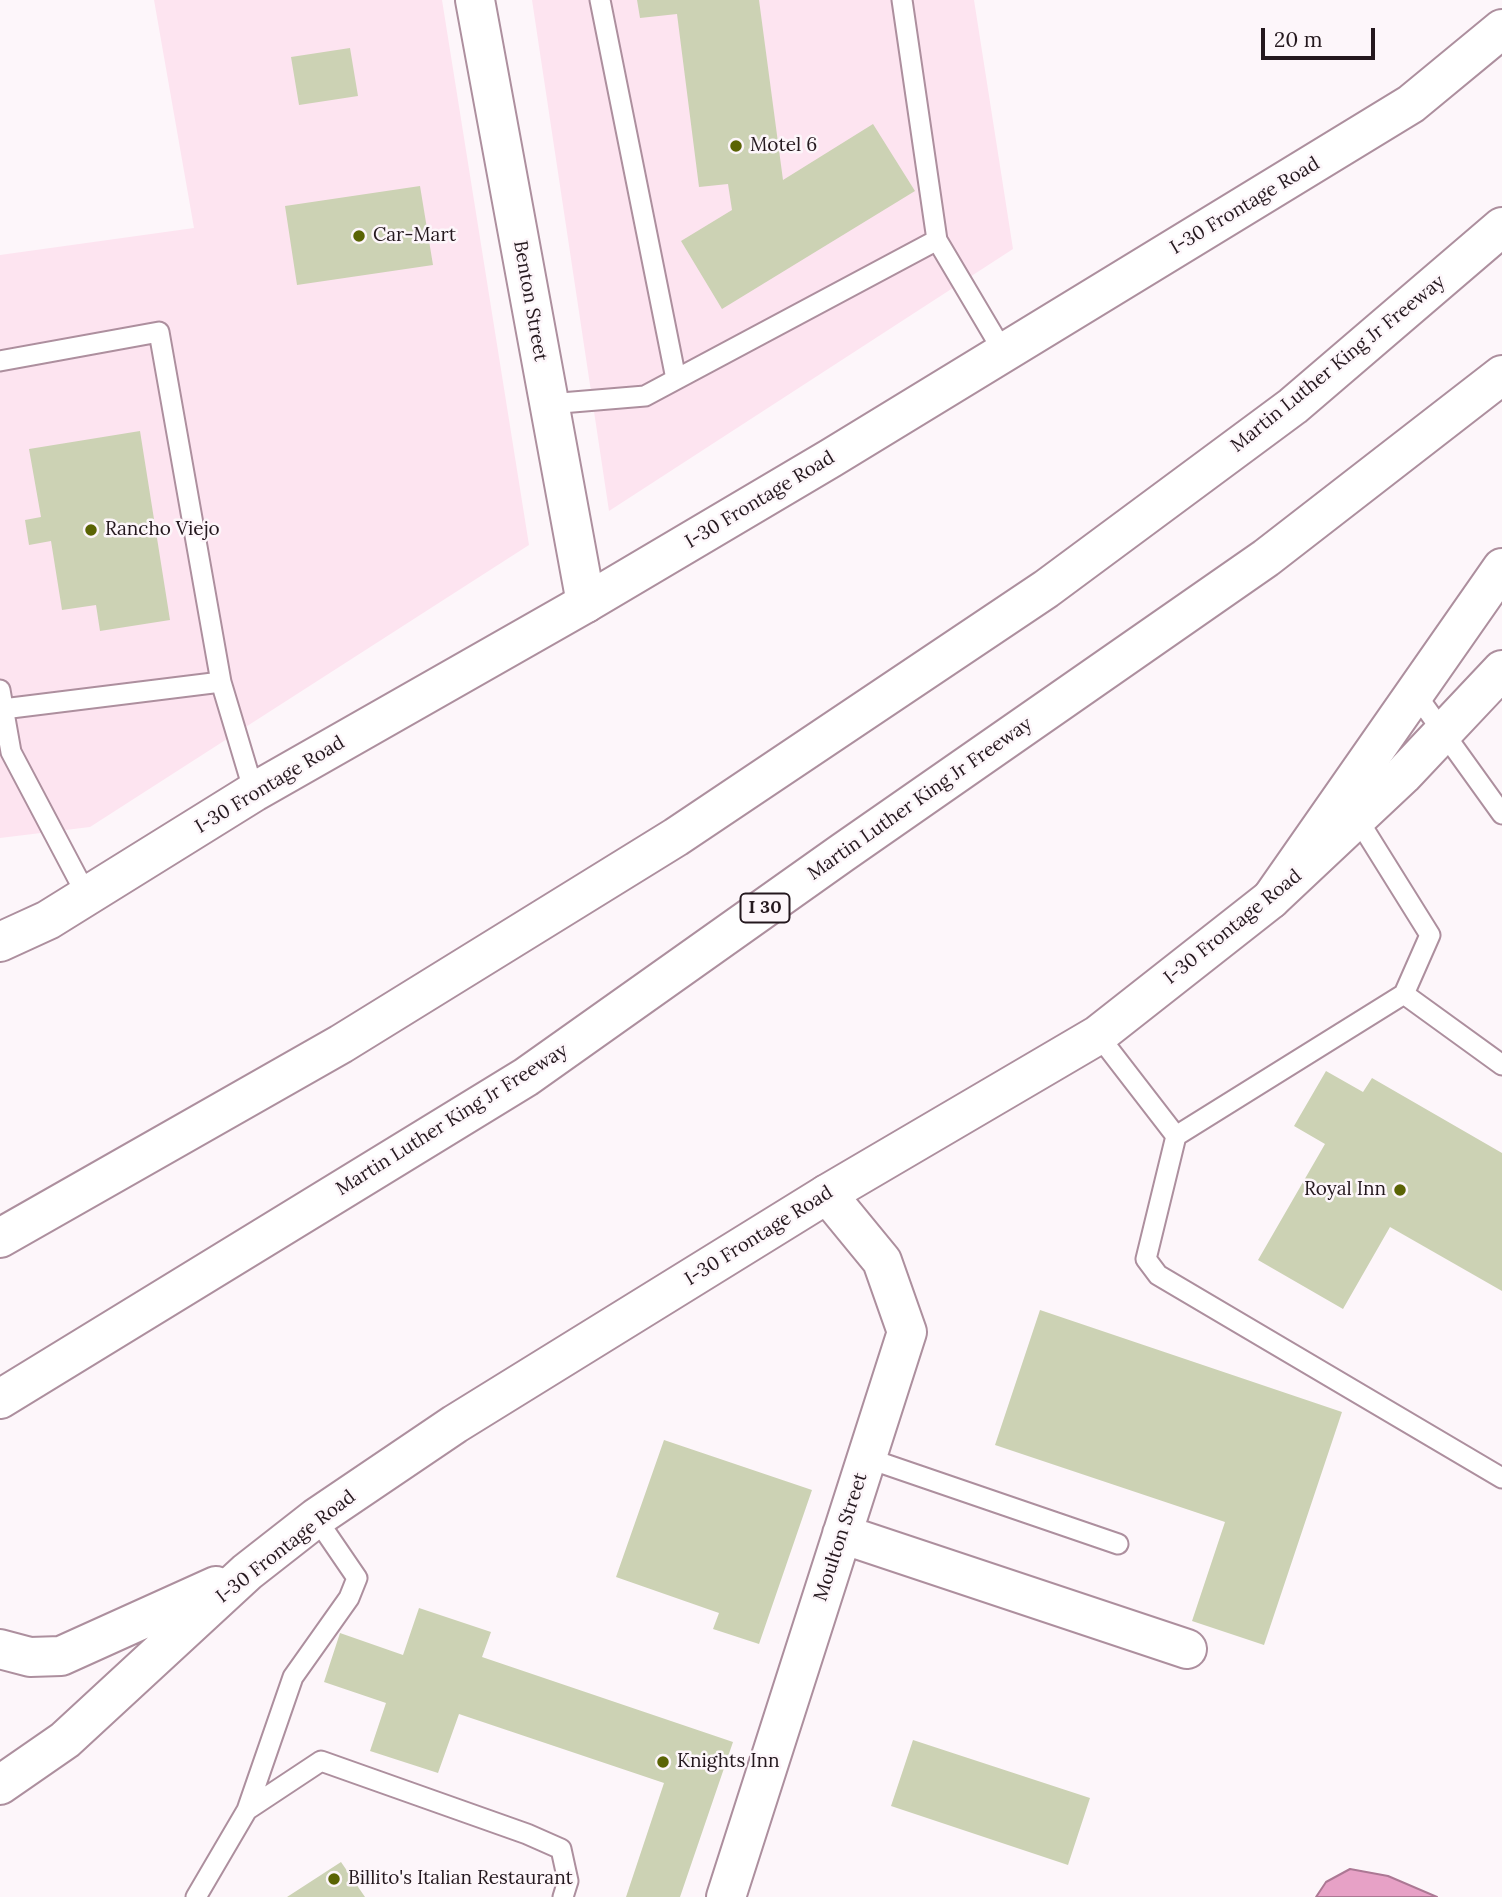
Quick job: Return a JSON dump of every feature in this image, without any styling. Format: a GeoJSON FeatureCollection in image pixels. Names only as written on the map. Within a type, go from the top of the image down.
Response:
{"type":"FeatureCollection","features":[{"type":"Feature","properties":{"kind":"main road","name":"Benton Street"},"geometry":{"type":"LineString","coordinates":[[475,0],[586,603]]}},
{"type":"Feature","properties":{"kind":"main road","name":"I-30 Frontage Road"},"geometry":{"type":"LineString","coordinates":[[0,942],[48,920],[254,792],[586,603],[1004,353],[1411,104],[1502,29]]}},
{"type":"Feature","properties":{"kind":"main road","name":"Martin Luther King Jr Freeway"},"geometry":{"type":"LineString","coordinates":[[0,1238],[341,1044],[676,837],[1034,597],[1293,405],[1502,227]]}},
{"type":"Feature","properties":{"kind":"main road","name":"Martin Luther King Jr Freeway"},"geometry":{"type":"LineString","coordinates":[[0,1399],[526,1077],[1266,558],[1502,375]]}},
{"type":"Feature","properties":{"kind":"main road"},"geometry":{"type":"LineString","coordinates":[[1271,899],[1502,568]]}},
{"type":"Feature","properties":{"kind":"main road","name":"I-30 Frontage Road"},"geometry":{"type":"LineString","coordinates":[[0,1785],[65,1740],[247,1572],[316,1518],[455,1424],[827,1194],[1098,1035],[1271,899],[1403,775],[1502,670]]}},
{"type":"Feature","properties":{"kind":"main road"},"geometry":{"type":"LineString","coordinates":[[0,962],[48,920]]}},
{"type":"Feature","properties":{"kind":"main road","name":"Moulton Street"},"geometry":{"type":"LineString","coordinates":[[726,1897],[907,1332],[882,1261],[827,1194]]}},
{"type":"Feature","properties":{"kind":"main road"},"geometry":{"type":"LineString","coordinates":[[842,1534],[1187,1649]]}},
{"type":"Feature","properties":{"kind":"main road"},"geometry":{"type":"LineString","coordinates":[[0,1650],[30,1657],[61,1656],[247,1572]]}},
{"type":"Feature","properties":{"kind":"lane"},"geometry":{"type":"LineString","coordinates":[[600,0],[676,380]]}},
{"type":"Feature","properties":{"kind":"lane"},"geometry":{"type":"LineString","coordinates":[[902,0],[937,240],[1004,353]]}},
{"type":"Feature","properties":{"kind":"lane"},"geometry":{"type":"LineString","coordinates":[[549,404],[645,396],[937,240]]}},
{"type":"Feature","properties":{"kind":"lane"},"geometry":{"type":"LineString","coordinates":[[0,361],[159,332],[221,682],[254,792]]}},
{"type":"Feature","properties":{"kind":"lane"},"geometry":{"type":"LineString","coordinates":[[87,896],[11,752],[2,699],[221,682]]}},
{"type":"Feature","properties":{"kind":"lane"},"geometry":{"type":"LineString","coordinates":[[1415,693],[1502,814]]}},
{"type":"Feature","properties":{"kind":"lane"},"geometry":{"type":"LineString","coordinates":[[1357,818],[1430,935],[1404,994],[1176,1136],[1146,1259],[1158,1275],[1502,1478]]}},
{"type":"Feature","properties":{"kind":"lane"},"geometry":{"type":"LineString","coordinates":[[1404,994],[1502,1065]]}},
{"type":"Feature","properties":{"kind":"lane"},"geometry":{"type":"LineString","coordinates":[[1098,1035],[1176,1136]]}},
{"type":"Feature","properties":{"kind":"lane"},"geometry":{"type":"LineString","coordinates":[[867,1458],[1118,1544]]}},
{"type":"Feature","properties":{"kind":"lane"},"geometry":{"type":"LineString","coordinates":[[196,1897],[247,1810],[293,1677],[349,1598],[357,1578],[316,1518]]}},
{"type":"Feature","properties":{"kind":"lane"},"geometry":{"type":"LineString","coordinates":[[247,1810],[321,1761],[527,1834],[561,1849],[568,1881],[563,1897]]}},
{"type":"Feature","properties":{"kind":"shaded area"},"geometry":{"type":"Polygon","coordinates":[[[154,0],[442,0],[529,545],[90,827],[0,838],[0,255],[194,228],[154,0]]]}},
{"type":"Feature","properties":{"kind":"shaded area"},"geometry":{"type":"Polygon","coordinates":[[[532,0],[974,0],[1013,249],[609,511],[532,0]]]}},
{"type":"Feature","properties":{"kind":"shaded area"},"geometry":{"type":"Polygon","coordinates":[[[1350,1869],[1388,1876],[1437,1897],[1316,1897],[1326,1882],[1350,1869]]]}},
{"type":"Feature","properties":{"kind":"building","name":"Motel 6"},"geometry":{"type":"Polygon","coordinates":[[[637,0],[759,0],[783,180],[873,124],[915,191],[722,309],[681,241],[732,210],[728,184],[699,187],[677,14],[640,18],[637,0]]]}},
{"type":"Feature","properties":{"kind":"building"},"geometry":{"type":"Polygon","coordinates":[[[350,48],[358,96],[299,105],[291,57],[350,48]]]}},
{"type":"Feature","properties":{"kind":"building","name":"Car-Mart"},"geometry":{"type":"Polygon","coordinates":[[[420,186],[433,265],[297,285],[285,206],[420,186]]]}},
{"type":"Feature","properties":{"kind":"building","name":"Rancho Viejo"},"geometry":{"type":"Polygon","coordinates":[[[140,431],[170,620],[100,631],[96,605],[62,610],[51,541],[29,545],[25,520],[41,517],[29,449],[140,431]]]}},
{"type":"Feature","properties":{"kind":"building","name":"Royal Inn"},"geometry":{"type":"Polygon","coordinates":[[[1326,1071],[1363,1092],[1372,1078],[1502,1153],[1502,1291],[1390,1227],[1343,1309],[1258,1260],[1325,1144],[1294,1126],[1326,1071]]]}},
{"type":"Feature","properties":{"kind":"building"},"geometry":{"type":"Polygon","coordinates":[[[1040,1310],[1342,1412],[1264,1645],[1192,1621],[1225,1522],[995,1445],[1040,1310]]]}},
{"type":"Feature","properties":{"kind":"building"},"geometry":{"type":"Polygon","coordinates":[[[664,1440],[812,1490],[759,1644],[713,1629],[719,1613],[616,1577],[664,1440]]]}},
{"type":"Feature","properties":{"kind":"building","name":"Knights Inn"},"geometry":{"type":"Polygon","coordinates":[[[419,1608],[491,1632],[482,1657],[733,1742],[680,1897],[626,1897],[664,1783],[459,1714],[438,1773],[370,1751],[386,1703],[324,1682],[340,1633],[403,1655],[419,1608]]]}},
{"type":"Feature","properties":{"kind":"building"},"geometry":{"type":"Polygon","coordinates":[[[913,1740],[1090,1798],[1068,1865],[891,1806],[913,1740]]]}},
{"type":"Feature","properties":{"kind":"building","name":"Billito's Italian Restaurant"},"geometry":{"type":"Polygon","coordinates":[[[341,1862],[365,1897],[287,1897],[341,1862]]]}},
{"type":"Feature","properties":{"kind":"place","name":"Motel 6"},"geometry":{"type":"Point","coordinates":[736,146]}},
{"type":"Feature","properties":{"kind":"place","name":"Car-Mart"},"geometry":{"type":"Point","coordinates":[359,236]}},
{"type":"Feature","properties":{"kind":"place","name":"Rancho Viejo"},"geometry":{"type":"Point","coordinates":[91,530]}},
{"type":"Feature","properties":{"kind":"place","name":"Royal Inn"},"geometry":{"type":"Point","coordinates":[1400,1190]}},
{"type":"Feature","properties":{"kind":"place","name":"Knights Inn"},"geometry":{"type":"Point","coordinates":[663,1762]}},
{"type":"Feature","properties":{"kind":"place","name":"Billito's Italian Restaurant"},"geometry":{"type":"Point","coordinates":[334,1879]}}]}
